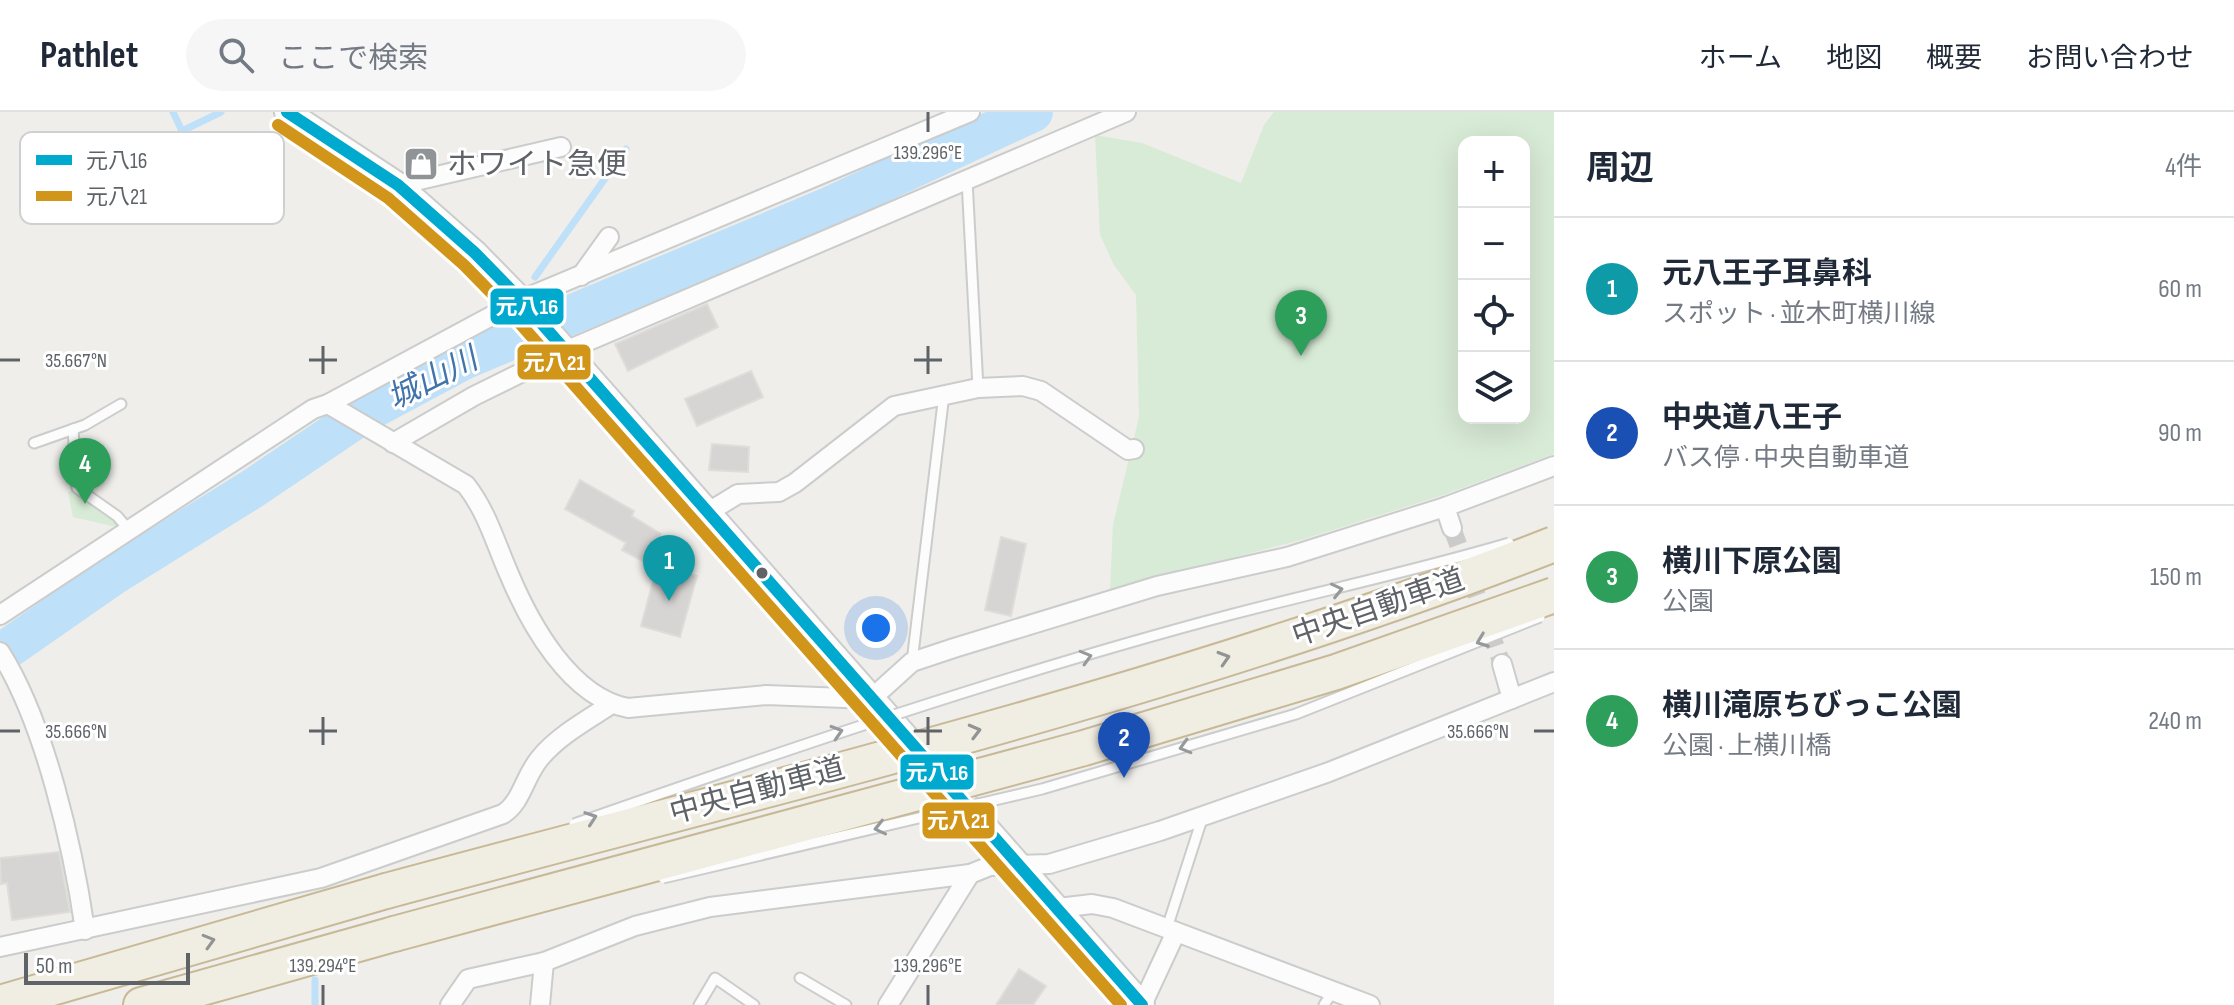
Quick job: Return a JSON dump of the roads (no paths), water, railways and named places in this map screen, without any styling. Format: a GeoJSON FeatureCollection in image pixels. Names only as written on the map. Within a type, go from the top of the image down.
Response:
{"type":"FeatureCollection","features":[{"type":"Feature","properties":{"kind":"highway","name":"中央自動車道"},"geometry":{"type":"LineString","coordinates":[[0,1003],[386,891],[1075,704],[1323,628],[1539,542]]}},
{"type":"Feature","properties":{"kind":"highway","name":"中央自動車道"},"geometry":{"type":"LineString","coordinates":[[141,1005],[1084,748],[1336,672],[1554,595]]}},
{"type":"Feature","properties":{"kind":"street"},"geometry":{"type":"LineString","coordinates":[[287,112],[398,185],[475,253],[524,304],[1142,1005],[1171,930]]}},
{"type":"Feature","properties":{"kind":"street"},"geometry":{"type":"LineString","coordinates":[[0,615],[313,409],[333,407],[581,276],[970,112]]}},
{"type":"Feature","properties":{"kind":"street"},"geometry":{"type":"LineString","coordinates":[[387,440],[563,349],[1126,112]]}},
{"type":"Feature","properties":{"kind":"street"},"geometry":{"type":"LineString","coordinates":[[398,185],[561,147]]}},
{"type":"Feature","properties":{"kind":"street"},"geometry":{"type":"LineString","coordinates":[[581,276],[609,237]]}},
{"type":"Feature","properties":{"kind":"street"},"geometry":{"type":"LineString","coordinates":[[707,513],[738,494],[779,492],[894,406],[978,388],[1023,386],[1041,391],[1128,450],[1134,449]]}},
{"type":"Feature","properties":{"kind":"street"},"geometry":{"type":"LineString","coordinates":[[333,407],[466,485],[480,503],[522,601],[555,655],[580,682],[610,705],[628,708],[780,695],[871,699],[912,662],[1157,586],[1287,557],[1445,507],[1554,466]]}},
{"type":"Feature","properties":{"kind":"street"},"geometry":{"type":"LineString","coordinates":[[1445,507],[1452,528]]}},
{"type":"Feature","properties":{"kind":"street"},"geometry":{"type":"LineString","coordinates":[[0,652],[15,676],[59,803],[76,871],[85,930]]}},
{"type":"Feature","properties":{"kind":"street"},"geometry":{"type":"LineString","coordinates":[[1502,664],[1512,699]]}},
{"type":"Feature","properties":{"kind":"street"},"geometry":{"type":"LineString","coordinates":[[450,1005],[468,979],[544,962],[635,926],[710,907],[970,874],[990,866],[1049,864],[1203,816],[1329,772],[1554,682]]}},
{"type":"Feature","properties":{"kind":"street"},"geometry":{"type":"LineString","coordinates":[[0,947],[321,878],[503,814],[516,805],[525,778],[543,754],[610,705]]}},
{"type":"Feature","properties":{"kind":"street"},"geometry":{"type":"LineString","coordinates":[[888,1005],[970,874]]}},
{"type":"Feature","properties":{"kind":"street"},"geometry":{"type":"LineString","coordinates":[[1058,908],[1092,904],[1113,908],[1328,998],[1370,1005]]}},
{"type":"Feature","properties":{"kind":"street"},"geometry":{"type":"LineString","coordinates":[[540,1005],[544,962]]}},
{"type":"Feature","properties":{"kind":"lane"},"geometry":{"type":"LineString","coordinates":[[967,180],[978,388]]}},
{"type":"Feature","properties":{"kind":"lane"},"geometry":{"type":"LineString","coordinates":[[912,662],[944,394]]}},
{"type":"Feature","properties":{"kind":"lane"},"geometry":{"type":"LineString","coordinates":[[34,443],[73,429],[121,404]]}},
{"type":"Feature","properties":{"kind":"lane"},"geometry":{"type":"LineString","coordinates":[[73,429],[77,488],[117,516],[129,530]]}},
{"type":"Feature","properties":{"kind":"lane"},"geometry":{"type":"LineString","coordinates":[[562,828],[812,740],[977,688],[1233,614],[1539,542]]}},
{"type":"Feature","properties":{"kind":"lane"},"geometry":{"type":"LineString","coordinates":[[657,880],[1042,789],[1296,714],[1554,610]]}},
{"type":"Feature","properties":{"kind":"lane"},"geometry":{"type":"LineString","coordinates":[[1171,930],[1203,816]]}},
{"type":"Feature","properties":{"kind":"lane"},"geometry":{"type":"LineString","coordinates":[[386,891],[533,839]]}},
{"type":"Feature","properties":{"kind":"lane"},"geometry":{"type":"LineString","coordinates":[[394,934],[596,892]]}},
{"type":"Feature","properties":{"kind":"lane"},"geometry":{"type":"LineString","coordinates":[[699,1005],[715,978],[754,1005]]}},
{"type":"Feature","properties":{"kind":"lane"},"geometry":{"type":"LineString","coordinates":[[800,978],[846,1005]]}},
{"type":"Feature","properties":{"kind":"waterway"},"geometry":{"type":"LineString","coordinates":[[173,112],[182,131],[221,112]]}},
{"type":"Feature","properties":{"kind":"waterway","name":"城山川"},"geometry":{"type":"LineString","coordinates":[[0,654],[112,576],[252,489],[366,412],[463,360],[829,207],[1033,112]]}},
{"type":"Feature","properties":{"kind":"waterway"},"geometry":{"type":"LineString","coordinates":[[535,277],[626,149]]}},
{"type":"Feature","properties":{"kind":"waterway"},"geometry":{"type":"LineString","coordinates":[[315,980],[315,1005]]}},
{"type":"Feature","properties":{"kind":"tunnel"},"geometry":{"type":"LineString","coordinates":[[1452,528],[1502,664]]}},
{"type":"Feature","properties":{"kind":"place","name":"ホワイト急便"},"geometry":{"type":"Point","coordinates":[421,164]}},
{"type":"Feature","properties":{"kind":"place","name":"横川下原公園"},"geometry":{"type":"Point","coordinates":[1301,356]}},
{"type":"Feature","properties":{"kind":"place","name":"横川滝原ちびっこ公園"},"geometry":{"type":"Point","coordinates":[85,504]}},
{"type":"Feature","properties":{"kind":"place","name":"元八王子耳鼻科"},"geometry":{"type":"Point","coordinates":[669,601]}},
{"type":"Feature","properties":{"kind":"place","name":"中央道八王子"},"geometry":{"type":"Point","coordinates":[1124,778]}}]}
